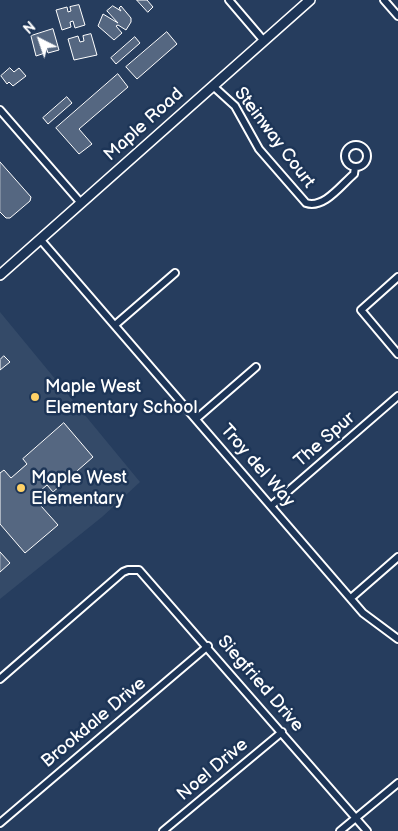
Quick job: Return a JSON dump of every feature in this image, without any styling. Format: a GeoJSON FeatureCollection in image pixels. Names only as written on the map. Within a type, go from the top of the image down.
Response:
{"type":"FeatureCollection","features":[{"type":"Feature","properties":{"kind":"main road","name":"Maple Road"},"geometry":{"type":"LineString","coordinates":[[0,275],[310,0]]}},
{"type":"Feature","properties":{"kind":"street"},"geometry":{"type":"LineString","coordinates":[[229,0],[264,41]]}},
{"type":"Feature","properties":{"kind":"street"},"geometry":{"type":"LineString","coordinates":[[384,0],[398,14]]}},
{"type":"Feature","properties":{"kind":"street","name":"Steinway Court"},"geometry":{"type":"LineString","coordinates":[[213,86],[235,106],[259,149],[306,203],[311,205],[321,203],[354,174],[355,167]]}},
{"type":"Feature","properties":{"kind":"street"},"geometry":{"type":"LineString","coordinates":[[0,110],[81,203]]}},
{"type":"Feature","properties":{"kind":"street","name":"Troy del Way"},"geometry":{"type":"LineString","coordinates":[[40,239],[351,598],[374,622],[398,639]]}},
{"type":"Feature","properties":{"kind":"street"},"geometry":{"type":"LineString","coordinates":[[115,325],[175,273]]}},
{"type":"Feature","properties":{"kind":"street"},"geometry":{"type":"LineString","coordinates":[[398,277],[362,310],[398,354]]}},
{"type":"Feature","properties":{"kind":"street"},"geometry":{"type":"LineString","coordinates":[[196,419],[256,367]]}},
{"type":"Feature","properties":{"kind":"street","name":"The Spur"},"geometry":{"type":"LineString","coordinates":[[271,506],[398,396]]}},
{"type":"Feature","properties":{"kind":"street"},"geometry":{"type":"LineString","coordinates":[[351,598],[398,557]]}},
{"type":"Feature","properties":{"kind":"street","name":"Siegfried Drive"},"geometry":{"type":"LineString","coordinates":[[0,679],[123,572],[133,569],[143,573],[367,831]]}},
{"type":"Feature","properties":{"kind":"street","name":"Brookdale Drive"},"geometry":{"type":"LineString","coordinates":[[0,822],[208,646]]}},
{"type":"Feature","properties":{"kind":"street","name":"Noel Drive"},"geometry":{"type":"LineString","coordinates":[[163,831],[282,732]]}},
{"type":"Feature","properties":{"kind":"street"},"geometry":{"type":"LineString","coordinates":[[340,831],[398,783]]}},
{"type":"Feature","properties":{"kind":"shaded area","name":"Maple West Elementary School"},"geometry":{"type":"Polygon","coordinates":[[[0,312],[140,482],[102,517],[0,599],[0,312]]]}},
{"type":"Feature","properties":{"kind":"building"},"geometry":{"type":"Polygon","coordinates":[[[137,0],[147,0],[153,7],[148,12],[137,0]]]}},
{"type":"Feature","properties":{"kind":"building"},"geometry":{"type":"Polygon","coordinates":[[[79,5],[85,25],[75,28],[73,21],[70,22],[71,27],[62,30],[56,10],[67,7],[68,12],[71,11],[70,7],[79,5]]]}},
{"type":"Feature","properties":{"kind":"building"},"geometry":{"type":"Polygon","coordinates":[[[113,6],[121,11],[119,8],[121,6],[131,18],[131,22],[126,30],[118,25],[116,26],[122,33],[114,40],[98,26],[103,14],[118,23],[107,11],[113,6]]]}},
{"type":"Feature","properties":{"kind":"building"},"geometry":{"type":"Polygon","coordinates":[[[53,29],[59,50],[48,53],[46,47],[43,47],[45,53],[36,56],[31,36],[53,29]]]}},
{"type":"Feature","properties":{"kind":"building"},"geometry":{"type":"Polygon","coordinates":[[[167,32],[177,44],[137,79],[126,67],[167,32]]]}},
{"type":"Feature","properties":{"kind":"building"},"geometry":{"type":"Polygon","coordinates":[[[91,34],[97,55],[74,60],[68,39],[78,36],[80,42],[84,41],[83,36],[91,34]]]}},
{"type":"Feature","properties":{"kind":"building"},"geometry":{"type":"Polygon","coordinates":[[[135,37],[140,43],[116,64],[111,58],[135,37]]]}},
{"type":"Feature","properties":{"kind":"building"},"geometry":{"type":"Polygon","coordinates":[[[10,68],[14,72],[19,68],[26,76],[13,86],[9,82],[7,84],[1,76],[10,68]]]}},
{"type":"Feature","properties":{"kind":"building"},"geometry":{"type":"Polygon","coordinates":[[[118,74],[128,87],[79,129],[92,144],[79,154],[56,128],[118,74]]]}},
{"type":"Feature","properties":{"kind":"building"},"geometry":{"type":"Polygon","coordinates":[[[67,97],[72,103],[48,124],[43,118],[67,97]]]}},
{"type":"Feature","properties":{"kind":"building"},"geometry":{"type":"Polygon","coordinates":[[[0,162],[31,197],[30,201],[10,218],[6,218],[0,212],[0,162]]]}},
{"type":"Feature","properties":{"kind":"building"},"geometry":{"type":"Polygon","coordinates":[[[4,356],[10,362],[0,370],[0,360],[4,356]]]}},
{"type":"Feature","properties":{"kind":"building","name":"Maple West Elementary"},"geometry":{"type":"Polygon","coordinates":[[[64,423],[93,457],[53,492],[47,485],[33,497],[58,525],[25,553],[0,524],[0,473],[4,470],[11,478],[27,464],[23,459],[64,423]]]}},
{"type":"Feature","properties":{"kind":"building"},"geometry":{"type":"Polygon","coordinates":[[[0,552],[10,563],[0,572],[0,552]]]}},
{"type":"Feature","properties":{"kind":"place","name":"Maple West Elementary School"},"geometry":{"type":"Point","coordinates":[35,397]}},
{"type":"Feature","properties":{"kind":"place","name":"Maple West Elementary"},"geometry":{"type":"Point","coordinates":[21,488]}}]}
